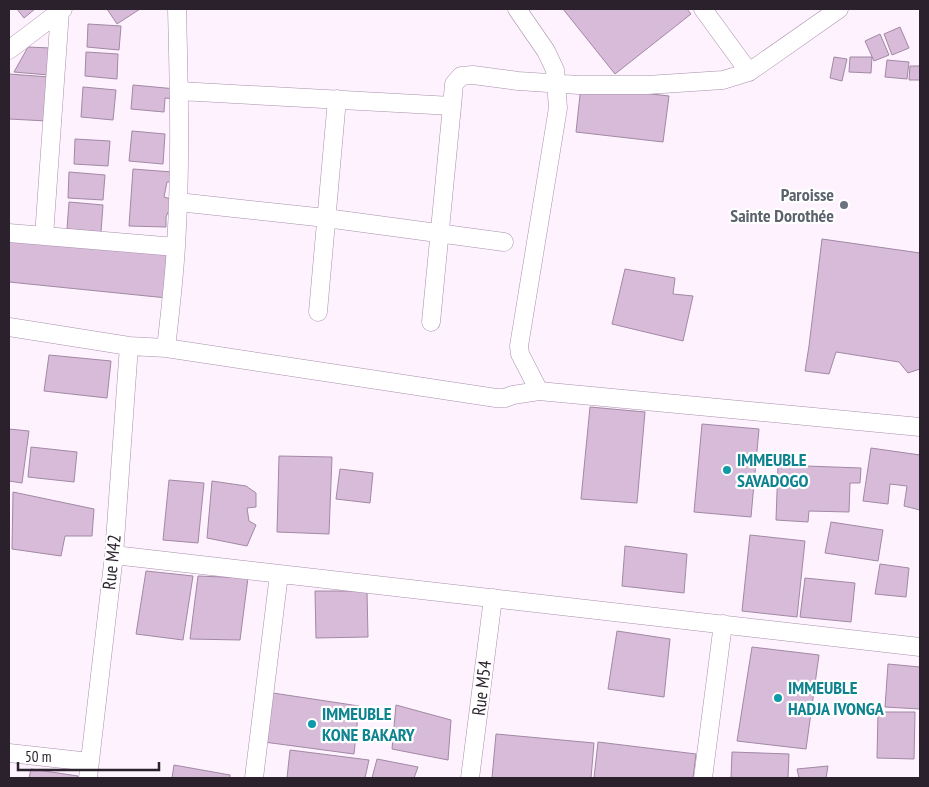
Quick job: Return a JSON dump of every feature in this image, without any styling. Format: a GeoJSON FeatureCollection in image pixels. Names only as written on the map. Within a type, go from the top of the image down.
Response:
{"type":"FeatureCollection","features":[{"type":"Feature","properties":{"kind":"street"},"geometry":{"type":"LineString","coordinates":[[166,348],[176,247],[178,202],[179,91],[177,9]]}},
{"type":"Feature","properties":{"kind":"street"},"geometry":{"type":"LineString","coordinates":[[517,9],[546,52],[555,70],[558,108],[519,346],[520,354],[540,391]]}},
{"type":"Feature","properties":{"kind":"street"},"geometry":{"type":"LineString","coordinates":[[703,9],[749,72]]}},
{"type":"Feature","properties":{"kind":"street"},"geometry":{"type":"LineString","coordinates":[[431,322],[454,84],[461,76],[473,75],[518,81],[556,83],[646,85],[722,80],[749,72],[839,9]]}},
{"type":"Feature","properties":{"kind":"street"},"geometry":{"type":"LineString","coordinates":[[9,50],[62,10]]}},
{"type":"Feature","properties":{"kind":"street"},"geometry":{"type":"LineString","coordinates":[[44,236],[62,10]]}},
{"type":"Feature","properties":{"kind":"street"},"geometry":{"type":"LineString","coordinates":[[179,91],[452,106]]}},
{"type":"Feature","properties":{"kind":"street"},"geometry":{"type":"LineString","coordinates":[[318,312],[337,99]]}},
{"type":"Feature","properties":{"kind":"street"},"geometry":{"type":"LineString","coordinates":[[178,202],[326,218],[504,242]]}},
{"type":"Feature","properties":{"kind":"street"},"geometry":{"type":"LineString","coordinates":[[9,233],[176,247]]}},
{"type":"Feature","properties":{"kind":"street"},"geometry":{"type":"LineString","coordinates":[[9,327],[129,346],[166,348],[496,398],[540,391],[920,427]]}},
{"type":"Feature","properties":{"kind":"street","name":"Rue M42"},"geometry":{"type":"LineString","coordinates":[[89,770],[114,555],[129,346]]}},
{"type":"Feature","properties":{"kind":"street"},"geometry":{"type":"LineString","coordinates":[[114,555],[920,647]]}},
{"type":"Feature","properties":{"kind":"street"},"geometry":{"type":"LineString","coordinates":[[254,778],[279,574]]}},
{"type":"Feature","properties":{"kind":"street","name":"Rue M54"},"geometry":{"type":"LineString","coordinates":[[470,778],[493,598]]}},
{"type":"Feature","properties":{"kind":"street"},"geometry":{"type":"LineString","coordinates":[[703,778],[723,624]]}},
{"type":"Feature","properties":{"kind":"street"},"geometry":{"type":"LineString","coordinates":[[9,753],[89,770]]}},
{"type":"Feature","properties":{"kind":"building"},"geometry":{"type":"Polygon","coordinates":[[[17,9],[35,9],[24,18],[17,9]]]}},
{"type":"Feature","properties":{"kind":"building"},"geometry":{"type":"Polygon","coordinates":[[[107,9],[140,9],[117,24],[107,9]]]}},
{"type":"Feature","properties":{"kind":"building"},"geometry":{"type":"Polygon","coordinates":[[[563,9],[687,9],[691,14],[615,74],[563,9]]]}},
{"type":"Feature","properties":{"kind":"building"},"geometry":{"type":"Polygon","coordinates":[[[88,24],[121,26],[119,50],[87,47],[88,24]]]}},
{"type":"Feature","properties":{"kind":"building"},"geometry":{"type":"Polygon","coordinates":[[[900,27],[909,48],[892,55],[884,34],[900,27]]]}},
{"type":"Feature","properties":{"kind":"building"},"geometry":{"type":"Polygon","coordinates":[[[880,34],[889,55],[874,61],[865,41],[880,34]]]}},
{"type":"Feature","properties":{"kind":"building"},"geometry":{"type":"Polygon","coordinates":[[[28,47],[50,48],[48,75],[14,72],[28,47]]]}},
{"type":"Feature","properties":{"kind":"building"},"geometry":{"type":"Polygon","coordinates":[[[86,52],[118,54],[117,79],[85,76],[86,52]]]}},
{"type":"Feature","properties":{"kind":"building"},"geometry":{"type":"Polygon","coordinates":[[[834,57],[847,59],[842,81],[830,78],[834,57]]]}},
{"type":"Feature","properties":{"kind":"building"},"geometry":{"type":"Polygon","coordinates":[[[850,57],[872,57],[871,73],[849,72],[850,57]]]}},
{"type":"Feature","properties":{"kind":"building"},"geometry":{"type":"Polygon","coordinates":[[[887,60],[909,62],[907,79],[885,77],[887,60]]]}},
{"type":"Feature","properties":{"kind":"building"},"geometry":{"type":"Polygon","coordinates":[[[910,66],[920,66],[920,80],[909,80],[910,66]]]}},
{"type":"Feature","properties":{"kind":"building"},"geometry":{"type":"Polygon","coordinates":[[[9,74],[49,77],[47,121],[9,119],[9,74]]]}},
{"type":"Feature","properties":{"kind":"building"},"geometry":{"type":"Polygon","coordinates":[[[133,85],[176,89],[176,99],[165,98],[164,112],[131,109],[133,85]]]}},
{"type":"Feature","properties":{"kind":"building"},"geometry":{"type":"Polygon","coordinates":[[[581,86],[669,96],[663,142],[576,132],[581,86]]]}},
{"type":"Feature","properties":{"kind":"building"},"geometry":{"type":"Polygon","coordinates":[[[83,87],[116,90],[113,120],[81,117],[83,87]]]}},
{"type":"Feature","properties":{"kind":"building"},"geometry":{"type":"Polygon","coordinates":[[[132,131],[165,134],[163,164],[129,161],[132,131]]]}},
{"type":"Feature","properties":{"kind":"building"},"geometry":{"type":"Polygon","coordinates":[[[75,139],[110,141],[108,166],[74,164],[75,139]]]}},
{"type":"Feature","properties":{"kind":"building"},"geometry":{"type":"Polygon","coordinates":[[[133,169],[172,172],[175,182],[167,182],[164,197],[177,201],[178,210],[168,212],[166,227],[129,226],[133,169]]]}},
{"type":"Feature","properties":{"kind":"building"},"geometry":{"type":"Polygon","coordinates":[[[69,172],[105,175],[103,200],[68,198],[69,172]]]}},
{"type":"Feature","properties":{"kind":"building"},"geometry":{"type":"Polygon","coordinates":[[[69,202],[103,205],[101,232],[67,229],[69,202]]]}},
{"type":"Feature","properties":{"kind":"building"},"geometry":{"type":"Polygon","coordinates":[[[9,235],[172,251],[167,298],[9,282],[9,235]]]}},
{"type":"Feature","properties":{"kind":"building"},"geometry":{"type":"Polygon","coordinates":[[[822,239],[920,253],[920,369],[908,373],[899,362],[836,352],[829,374],[805,371],[822,239]]]}},
{"type":"Feature","properties":{"kind":"building"},"geometry":{"type":"Polygon","coordinates":[[[625,269],[675,278],[673,294],[693,296],[683,341],[612,324],[625,269]]]}},
{"type":"Feature","properties":{"kind":"building"},"geometry":{"type":"Polygon","coordinates":[[[49,355],[111,361],[107,398],[44,391],[49,355]]]}},
{"type":"Feature","properties":{"kind":"building"},"geometry":{"type":"Polygon","coordinates":[[[590,407],[645,412],[637,503],[581,499],[590,407]]]}},
{"type":"Feature","properties":{"kind":"building","name":"IMMEUBLE SAVADOGO"},"geometry":{"type":"Polygon","coordinates":[[[702,424],[759,429],[751,517],[694,512],[702,424]]]}},
{"type":"Feature","properties":{"kind":"building"},"geometry":{"type":"Polygon","coordinates":[[[9,429],[29,431],[22,483],[9,481],[9,429]]]}},
{"type":"Feature","properties":{"kind":"building"},"geometry":{"type":"Polygon","coordinates":[[[31,447],[77,452],[74,482],[28,477],[31,447]]]}},
{"type":"Feature","properties":{"kind":"building"},"geometry":{"type":"Polygon","coordinates":[[[871,448],[920,455],[920,510],[904,506],[907,486],[890,484],[888,504],[863,501],[871,448]]]}},
{"type":"Feature","properties":{"kind":"building"},"geometry":{"type":"Polygon","coordinates":[[[279,456],[332,457],[329,534],[277,532],[279,456]]]}},
{"type":"Feature","properties":{"kind":"building"},"geometry":{"type":"Polygon","coordinates":[[[778,465],[861,468],[860,483],[850,483],[849,512],[809,511],[808,522],[776,520],[778,465]]]}},
{"type":"Feature","properties":{"kind":"building"},"geometry":{"type":"Polygon","coordinates":[[[340,469],[373,473],[370,503],[336,499],[340,469]]]}},
{"type":"Feature","properties":{"kind":"building"},"geometry":{"type":"Polygon","coordinates":[[[169,480],[204,483],[198,543],[163,540],[169,480]]]}},
{"type":"Feature","properties":{"kind":"building"},"geometry":{"type":"Polygon","coordinates":[[[212,481],[246,486],[256,493],[256,507],[247,508],[249,521],[256,525],[247,546],[207,538],[212,481]]]}},
{"type":"Feature","properties":{"kind":"building"},"geometry":{"type":"Polygon","coordinates":[[[13,492],[94,509],[92,536],[65,536],[61,556],[12,549],[13,492]]]}},
{"type":"Feature","properties":{"kind":"building"},"geometry":{"type":"Polygon","coordinates":[[[831,522],[883,530],[878,561],[825,553],[831,522]]]}},
{"type":"Feature","properties":{"kind":"building"},"geometry":{"type":"Polygon","coordinates":[[[750,535],[805,541],[797,617],[742,611],[750,535]]]}},
{"type":"Feature","properties":{"kind":"building"},"geometry":{"type":"Polygon","coordinates":[[[625,546],[687,554],[684,593],[622,586],[625,546]]]}},
{"type":"Feature","properties":{"kind":"building"},"geometry":{"type":"Polygon","coordinates":[[[880,564],[909,568],[906,597],[875,594],[880,564]]]}},
{"type":"Feature","properties":{"kind":"building"},"geometry":{"type":"Polygon","coordinates":[[[146,571],[193,576],[183,640],[136,634],[146,571]]]}},
{"type":"Feature","properties":{"kind":"building"},"geometry":{"type":"Polygon","coordinates":[[[198,576],[248,578],[240,640],[190,639],[198,576]]]}},
{"type":"Feature","properties":{"kind":"building"},"geometry":{"type":"Polygon","coordinates":[[[805,578],[855,583],[851,622],[800,617],[805,578]]]}},
{"type":"Feature","properties":{"kind":"building"},"geometry":{"type":"Polygon","coordinates":[[[315,591],[367,591],[368,637],[316,638],[315,591]]]}},
{"type":"Feature","properties":{"kind":"building"},"geometry":{"type":"Polygon","coordinates":[[[617,631],[670,639],[664,697],[608,689],[617,631]]]}},
{"type":"Feature","properties":{"kind":"building","name":"IMMEUBLE HADJA IVONGA"},"geometry":{"type":"Polygon","coordinates":[[[752,647],[819,655],[806,749],[737,741],[752,647]]]}},
{"type":"Feature","properties":{"kind":"building"},"geometry":{"type":"Polygon","coordinates":[[[888,664],[920,667],[920,709],[885,707],[888,664]]]}},
{"type":"Feature","properties":{"kind":"building","name":"IMMEUBLE KONE BAKARY"},"geometry":{"type":"Polygon","coordinates":[[[273,693],[359,706],[354,754],[264,742],[273,693]]]}},
{"type":"Feature","properties":{"kind":"building"},"geometry":{"type":"Polygon","coordinates":[[[396,705],[451,720],[448,760],[392,749],[396,705]]]}},
{"type":"Feature","properties":{"kind":"building"},"geometry":{"type":"Polygon","coordinates":[[[878,712],[915,712],[914,759],[877,758],[878,712]]]}},
{"type":"Feature","properties":{"kind":"building"},"geometry":{"type":"Polygon","coordinates":[[[496,734],[594,743],[591,778],[492,778],[496,734]]]}},
{"type":"Feature","properties":{"kind":"building"},"geometry":{"type":"Polygon","coordinates":[[[598,742],[696,754],[693,778],[594,778],[598,742]]]}},
{"type":"Feature","properties":{"kind":"building"},"geometry":{"type":"Polygon","coordinates":[[[290,750],[369,760],[365,778],[287,778],[290,750]]]}},
{"type":"Feature","properties":{"kind":"building"},"geometry":{"type":"Polygon","coordinates":[[[732,752],[789,754],[788,778],[731,778],[732,752]]]}},
{"type":"Feature","properties":{"kind":"building"},"geometry":{"type":"Polygon","coordinates":[[[377,759],[418,767],[414,778],[372,778],[377,759]]]}},
{"type":"Feature","properties":{"kind":"building"},"geometry":{"type":"Polygon","coordinates":[[[174,765],[230,775],[230,778],[172,778],[174,765]]]}},
{"type":"Feature","properties":{"kind":"building"},"geometry":{"type":"Polygon","coordinates":[[[828,766],[826,778],[799,778],[797,769],[828,766]]]}},
{"type":"Feature","properties":{"kind":"building"},"geometry":{"type":"Polygon","coordinates":[[[31,769],[78,776],[78,778],[29,778],[31,769]]]}},
{"type":"Feature","properties":{"kind":"place","name":"Paroisse Sainte Dorothée"},"geometry":{"type":"Point","coordinates":[844,205]}},
{"type":"Feature","properties":{"kind":"place","name":"IMMEUBLE SAVADOGO"},"geometry":{"type":"Point","coordinates":[727,470]}},
{"type":"Feature","properties":{"kind":"place","name":"IMMEUBLE HADJA IVONGA"},"geometry":{"type":"Point","coordinates":[778,698]}},
{"type":"Feature","properties":{"kind":"place","name":"IMMEUBLE KONE BAKARY"},"geometry":{"type":"Point","coordinates":[312,724]}}]}
